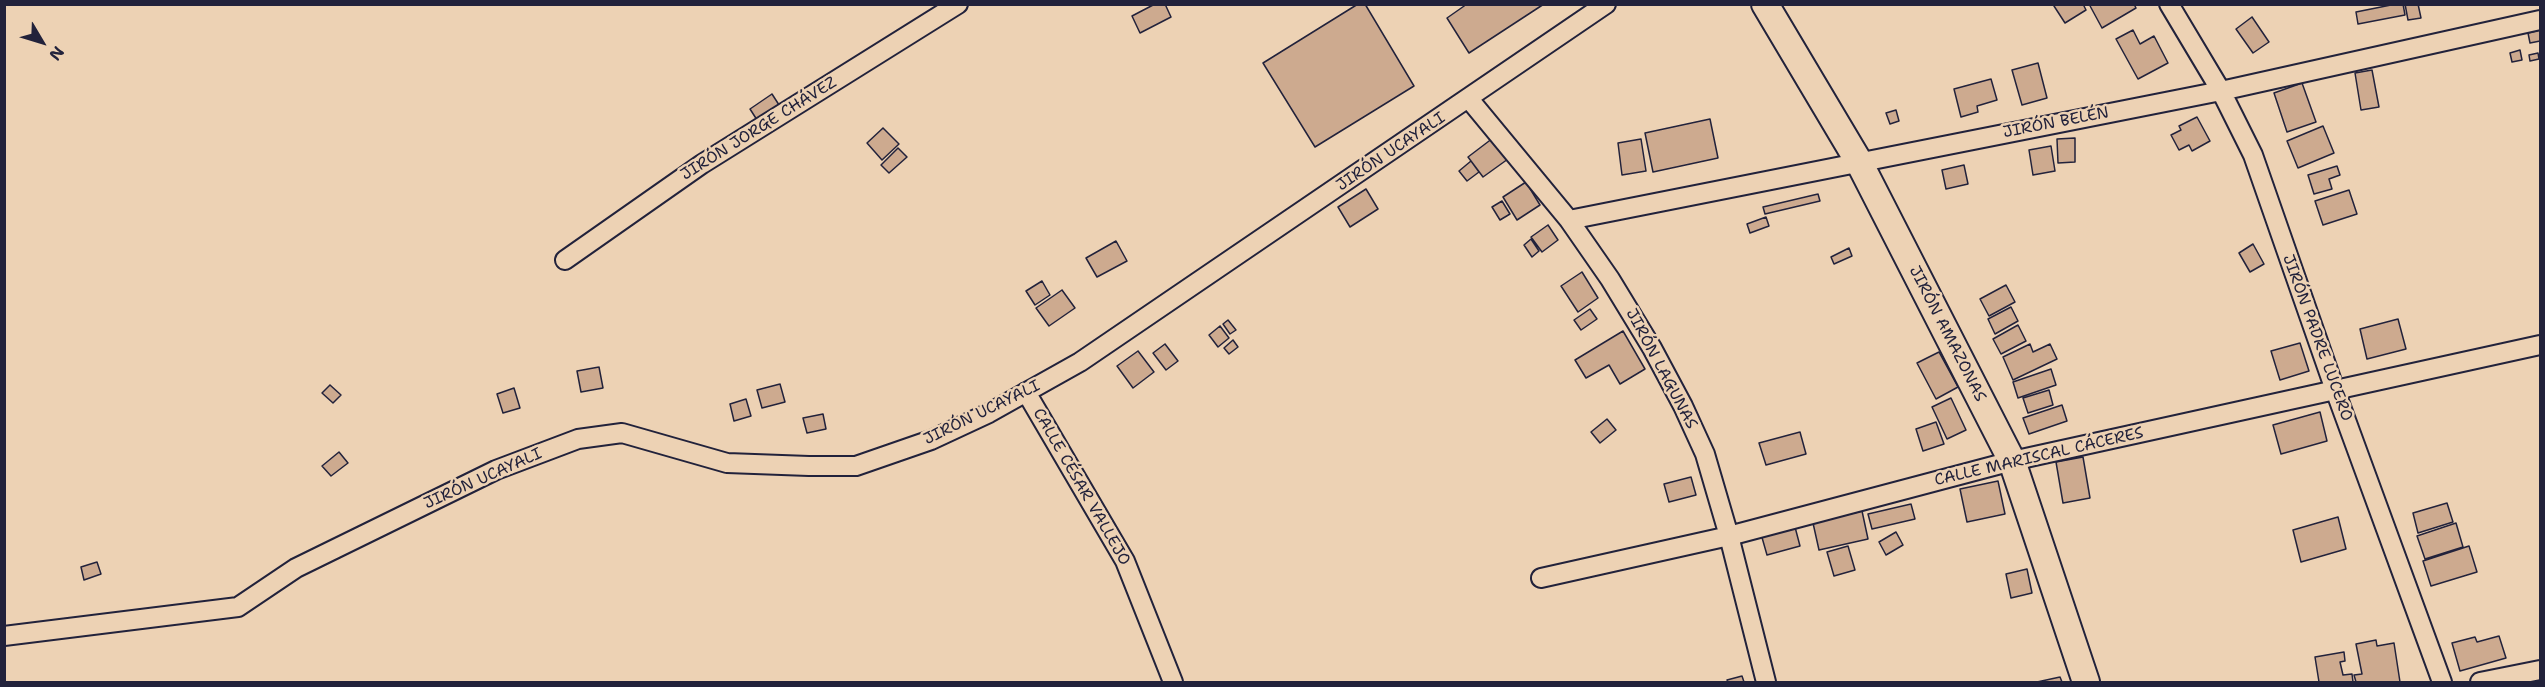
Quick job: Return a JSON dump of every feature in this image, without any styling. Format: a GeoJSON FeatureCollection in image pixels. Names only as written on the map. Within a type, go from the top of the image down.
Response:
{"type":"FeatureCollection","features":[{"type":"Feature","properties":{"kind":"street","name":"JIRÓN JORGE CHÁVEZ"},"geometry":{"type":"LineString","coordinates":[[565,260],[702,164],[958,4]]}},
{"type":"Feature","properties":{"kind":"street","name":"JIRÓN UCAYALI"},"geometry":{"type":"LineString","coordinates":[[4,636],[238,606],[296,568],[496,470],[578,439],[622,434],[727,463],[856,466],[931,440],[989,413],[1080,362],[1606,4]]}},
{"type":"Feature","properties":{"kind":"street","name":"JIRÓN AMAZONAS"},"geometry":{"type":"LineString","coordinates":[[1765,4],[1859,162],[2012,461],[2086,682]]}},
{"type":"Feature","properties":{"kind":"street","name":"JIRÓN PADRE LUCERO"},"geometry":{"type":"LineString","coordinates":[[2169,4],[2221,91],[2253,155],[2335,390],[2442,682]]}},
{"type":"Feature","properties":{"kind":"street","name":"JIRÓN BELÉN"},"geometry":{"type":"LineString","coordinates":[[1569,220],[2221,91],[2541,20]]}},
{"type":"Feature","properties":{"kind":"street","name":"JIRÓN LAGUNAS"},"geometry":{"type":"LineString","coordinates":[[1468,99],[1569,220],[1610,279],[1652,348],[1683,406],[1705,454],[1729,536],[1766,682]]}},
{"type":"Feature","properties":{"kind":"street","name":"CALLE MARISCAL CÁCERES"},"geometry":{"type":"LineString","coordinates":[[1541,578],[1729,536],[2012,461],[2541,345]]}},
{"type":"Feature","properties":{"kind":"street","name":"CALLE CÉSAR VALLEJO"},"geometry":{"type":"LineString","coordinates":[[1026,392],[1125,561],[1173,682]]}},
{"type":"Feature","properties":{"kind":"street"},"geometry":{"type":"LineString","coordinates":[[2480,682],[2541,670]]}},
{"type":"Feature","properties":{"kind":"building"},"geometry":{"type":"Polygon","coordinates":[[[1155,4],[1165,4],[1171,17],[1140,33],[1132,16],[1155,4]]]}},
{"type":"Feature","properties":{"kind":"building"},"geometry":{"type":"Polygon","coordinates":[[[1358,4],[1365,4],[1414,86],[1315,147],[1263,63],[1358,4]]]}},
{"type":"Feature","properties":{"kind":"building"},"geometry":{"type":"Polygon","coordinates":[[[1467,4],[1544,4],[1469,53],[1447,18],[1467,4]]]}},
{"type":"Feature","properties":{"kind":"building"},"geometry":{"type":"Polygon","coordinates":[[[2055,4],[2083,4],[2086,10],[2065,23],[2054,6],[2055,4]]]}},
{"type":"Feature","properties":{"kind":"building"},"geometry":{"type":"Polygon","coordinates":[[[2089,4],[2134,4],[2136,8],[2102,28],[2089,4]]]}},
{"type":"Feature","properties":{"kind":"building"},"geometry":{"type":"Polygon","coordinates":[[[2403,4],[2405,15],[2358,24],[2356,12],[2403,4]]]}},
{"type":"Feature","properties":{"kind":"building"},"geometry":{"type":"Polygon","coordinates":[[[2405,4],[2418,4],[2421,18],[2408,20],[2405,4]]]}},
{"type":"Feature","properties":{"kind":"building"},"geometry":{"type":"Polygon","coordinates":[[[2252,17],[2269,42],[2253,53],[2236,29],[2252,17]]]}},
{"type":"Feature","properties":{"kind":"building"},"geometry":{"type":"Polygon","coordinates":[[[2133,30],[2140,44],[2154,36],[2168,63],[2138,79],[2116,39],[2133,30]]]}},
{"type":"Feature","properties":{"kind":"building"},"geometry":{"type":"Polygon","coordinates":[[[2540,30],[2540,41],[2530,43],[2528,33],[2540,30]]]}},
{"type":"Feature","properties":{"kind":"building"},"geometry":{"type":"Polygon","coordinates":[[[2520,50],[2522,60],[2512,62],[2510,53],[2520,50]]]}},
{"type":"Feature","properties":{"kind":"building"},"geometry":{"type":"Polygon","coordinates":[[[2538,53],[2539,59],[2530,61],[2529,55],[2538,53]]]}},
{"type":"Feature","properties":{"kind":"building"},"geometry":{"type":"Polygon","coordinates":[[[2038,63],[2047,98],[2022,105],[2012,70],[2038,63]]]}},
{"type":"Feature","properties":{"kind":"building"},"geometry":{"type":"Polygon","coordinates":[[[2372,70],[2379,107],[2361,110],[2355,73],[2372,70]]]}},
{"type":"Feature","properties":{"kind":"building"},"geometry":{"type":"Polygon","coordinates":[[[1991,79],[1997,100],[1977,106],[1978,112],[1961,117],[1954,89],[1991,79]]]}},
{"type":"Feature","properties":{"kind":"building"},"geometry":{"type":"Polygon","coordinates":[[[2302,83],[2316,122],[2287,132],[2274,93],[2302,83]]]}},
{"type":"Feature","properties":{"kind":"building"},"geometry":{"type":"Polygon","coordinates":[[[772,94],[781,108],[759,123],[750,109],[772,94]]]}},
{"type":"Feature","properties":{"kind":"building"},"geometry":{"type":"Polygon","coordinates":[[[1896,110],[1899,121],[1890,124],[1886,113],[1896,110]]]}},
{"type":"Feature","properties":{"kind":"building"},"geometry":{"type":"Polygon","coordinates":[[[2197,117],[2210,141],[2192,151],[2189,145],[2179,150],[2171,135],[2181,130],[2179,126],[2197,117]]]}},
{"type":"Feature","properties":{"kind":"building"},"geometry":{"type":"Polygon","coordinates":[[[1710,119],[1718,158],[1653,172],[1645,133],[1710,119]]]}},
{"type":"Feature","properties":{"kind":"building"},"geometry":{"type":"Polygon","coordinates":[[[2323,126],[2334,153],[2298,168],[2287,141],[2323,126]]]}},
{"type":"Feature","properties":{"kind":"building"},"geometry":{"type":"Polygon","coordinates":[[[883,128],[899,144],[882,160],[867,143],[883,128]]]}},
{"type":"Feature","properties":{"kind":"building"},"geometry":{"type":"Polygon","coordinates":[[[1493,138],[1508,159],[1483,177],[1468,157],[1493,138]]]}},
{"type":"Feature","properties":{"kind":"building"},"geometry":{"type":"Polygon","coordinates":[[[2075,138],[2075,162],[2058,163],[2057,139],[2075,138]]]}},
{"type":"Feature","properties":{"kind":"building"},"geometry":{"type":"Polygon","coordinates":[[[1641,139],[1646,171],[1622,175],[1618,143],[1641,139]]]}},
{"type":"Feature","properties":{"kind":"building"},"geometry":{"type":"Polygon","coordinates":[[[2051,146],[2055,171],[2033,175],[2029,150],[2051,146]]]}},
{"type":"Feature","properties":{"kind":"building"},"geometry":{"type":"Polygon","coordinates":[[[898,148],[907,157],[889,173],[881,165],[898,148]]]}},
{"type":"Feature","properties":{"kind":"building"},"geometry":{"type":"Polygon","coordinates":[[[1471,161],[1479,172],[1467,181],[1459,171],[1471,161]]]}},
{"type":"Feature","properties":{"kind":"building"},"geometry":{"type":"Polygon","coordinates":[[[1964,165],[1968,184],[1946,189],[1942,170],[1964,165]]]}},
{"type":"Feature","properties":{"kind":"building"},"geometry":{"type":"Polygon","coordinates":[[[2337,166],[2340,175],[2329,179],[2332,189],[2314,194],[2308,175],[2337,166]]]}},
{"type":"Feature","properties":{"kind":"building"},"geometry":{"type":"Polygon","coordinates":[[[1526,182],[1540,205],[1517,220],[1503,197],[1526,182]]]}},
{"type":"Feature","properties":{"kind":"building"},"geometry":{"type":"Polygon","coordinates":[[[1366,189],[1378,209],[1350,227],[1338,207],[1366,189]]]}},
{"type":"Feature","properties":{"kind":"building"},"geometry":{"type":"Polygon","coordinates":[[[2349,190],[2357,214],[2323,225],[2315,201],[2349,190]]]}},
{"type":"Feature","properties":{"kind":"building"},"geometry":{"type":"Polygon","coordinates":[[[1818,194],[1820,201],[1765,214],[1763,207],[1818,194]]]}},
{"type":"Feature","properties":{"kind":"building"},"geometry":{"type":"Polygon","coordinates":[[[1502,201],[1510,214],[1500,220],[1492,207],[1502,201]]]}},
{"type":"Feature","properties":{"kind":"building"},"geometry":{"type":"Polygon","coordinates":[[[1766,217],[1769,226],[1750,233],[1747,224],[1766,217]]]}},
{"type":"Feature","properties":{"kind":"building"},"geometry":{"type":"Polygon","coordinates":[[[1548,225],[1558,240],[1542,252],[1531,237],[1548,225]]]}},
{"type":"Feature","properties":{"kind":"building"},"geometry":{"type":"Polygon","coordinates":[[[1531,239],[1539,251],[1532,257],[1524,245],[1531,239]]]}},
{"type":"Feature","properties":{"kind":"building"},"geometry":{"type":"Polygon","coordinates":[[[1116,241],[1127,261],[1097,277],[1086,258],[1116,241]]]}},
{"type":"Feature","properties":{"kind":"building"},"geometry":{"type":"Polygon","coordinates":[[[2253,244],[2264,264],[2250,272],[2239,253],[2253,244]]]}},
{"type":"Feature","properties":{"kind":"building"},"geometry":{"type":"Polygon","coordinates":[[[1849,248],[1852,256],[1834,264],[1831,257],[1849,248]]]}},
{"type":"Feature","properties":{"kind":"building"},"geometry":{"type":"Polygon","coordinates":[[[1582,272],[1598,298],[1578,312],[1561,286],[1582,272]]]}},
{"type":"Feature","properties":{"kind":"building"},"geometry":{"type":"Polygon","coordinates":[[[1042,281],[1050,295],[1035,305],[1026,291],[1042,281]]]}},
{"type":"Feature","properties":{"kind":"building"},"geometry":{"type":"Polygon","coordinates":[[[2006,285],[2015,302],[1989,316],[1980,299],[2006,285]]]}},
{"type":"Feature","properties":{"kind":"building"},"geometry":{"type":"Polygon","coordinates":[[[1062,290],[1075,308],[1049,326],[1036,308],[1062,290]]]}},
{"type":"Feature","properties":{"kind":"building"},"geometry":{"type":"Polygon","coordinates":[[[2011,307],[2018,321],[1995,334],[1988,319],[2011,307]]]}},
{"type":"Feature","properties":{"kind":"building"},"geometry":{"type":"Polygon","coordinates":[[[1590,309],[1597,319],[1581,330],[1574,320],[1590,309]]]}},
{"type":"Feature","properties":{"kind":"building"},"geometry":{"type":"Polygon","coordinates":[[[2398,319],[2406,349],[2367,359],[2360,329],[2398,319]]]}},
{"type":"Feature","properties":{"kind":"building"},"geometry":{"type":"Polygon","coordinates":[[[1228,320],[1236,330],[1230,334],[1223,324],[1228,320]]]}},
{"type":"Feature","properties":{"kind":"building"},"geometry":{"type":"Polygon","coordinates":[[[2018,325],[2026,341],[2001,354],[1993,339],[2018,325]]]}},
{"type":"Feature","properties":{"kind":"building"},"geometry":{"type":"Polygon","coordinates":[[[1220,326],[1229,338],[1218,347],[1209,335],[1220,326]]]}},
{"type":"Feature","properties":{"kind":"building"},"geometry":{"type":"Polygon","coordinates":[[[1623,331],[1645,369],[1620,384],[1609,365],[1586,378],[1575,360],[1623,331]]]}},
{"type":"Feature","properties":{"kind":"building"},"geometry":{"type":"Polygon","coordinates":[[[1233,340],[1238,347],[1229,354],[1224,348],[1233,340]]]}},
{"type":"Feature","properties":{"kind":"building"},"geometry":{"type":"Polygon","coordinates":[[[2300,343],[2309,371],[2280,380],[2271,351],[2300,343]]]}},
{"type":"Feature","properties":{"kind":"building"},"geometry":{"type":"Polygon","coordinates":[[[1165,344],[1178,361],[1166,370],[1153,353],[1165,344]]]}},
{"type":"Feature","properties":{"kind":"building"},"geometry":{"type":"Polygon","coordinates":[[[2030,344],[2033,352],[2050,344],[2057,359],[2013,380],[2003,357],[2030,344]]]}},
{"type":"Feature","properties":{"kind":"building"},"geometry":{"type":"Polygon","coordinates":[[[1138,351],[1154,372],[1133,388],[1117,366],[1138,351]]]}},
{"type":"Feature","properties":{"kind":"building"},"geometry":{"type":"Polygon","coordinates":[[[1939,352],[1958,387],[1936,399],[1917,363],[1939,352]]]}},
{"type":"Feature","properties":{"kind":"building"},"geometry":{"type":"Polygon","coordinates":[[[599,367],[603,388],[581,392],[577,371],[599,367]]]}},
{"type":"Feature","properties":{"kind":"building"},"geometry":{"type":"Polygon","coordinates":[[[2051,369],[2056,385],[2018,398],[2013,382],[2051,369]]]}},
{"type":"Feature","properties":{"kind":"building"},"geometry":{"type":"Polygon","coordinates":[[[780,384],[785,402],[762,408],[757,390],[780,384]]]}},
{"type":"Feature","properties":{"kind":"building"},"geometry":{"type":"Polygon","coordinates":[[[330,385],[341,395],[333,403],[322,393],[330,385]]]}},
{"type":"Feature","properties":{"kind":"building"},"geometry":{"type":"Polygon","coordinates":[[[514,388],[520,408],[503,413],[497,394],[514,388]]]}},
{"type":"Feature","properties":{"kind":"building"},"geometry":{"type":"Polygon","coordinates":[[[2049,390],[2053,405],[2028,413],[2023,398],[2049,390]]]}},
{"type":"Feature","properties":{"kind":"building"},"geometry":{"type":"Polygon","coordinates":[[[1951,398],[1966,430],[1947,439],[1932,407],[1951,398]]]}},
{"type":"Feature","properties":{"kind":"building"},"geometry":{"type":"Polygon","coordinates":[[[746,399],[751,416],[734,421],[730,404],[746,399]]]}},
{"type":"Feature","properties":{"kind":"building"},"geometry":{"type":"Polygon","coordinates":[[[2062,405],[2067,421],[2029,434],[2023,418],[2062,405]]]}},
{"type":"Feature","properties":{"kind":"building"},"geometry":{"type":"Polygon","coordinates":[[[2320,412],[2327,441],[2281,454],[2273,425],[2320,412]]]}},
{"type":"Feature","properties":{"kind":"building"},"geometry":{"type":"Polygon","coordinates":[[[823,414],[826,429],[807,433],[803,418],[823,414]]]}},
{"type":"Feature","properties":{"kind":"building"},"geometry":{"type":"Polygon","coordinates":[[[1607,419],[1616,430],[1600,443],[1591,432],[1607,419]]]}},
{"type":"Feature","properties":{"kind":"building"},"geometry":{"type":"Polygon","coordinates":[[[1936,422],[1944,444],[1923,451],[1916,429],[1936,422]]]}},
{"type":"Feature","properties":{"kind":"building"},"geometry":{"type":"Polygon","coordinates":[[[1800,432],[1806,454],[1766,465],[1759,443],[1800,432]]]}},
{"type":"Feature","properties":{"kind":"building"},"geometry":{"type":"Polygon","coordinates":[[[339,452],[348,463],[331,476],[322,466],[339,452]]]}},
{"type":"Feature","properties":{"kind":"building"},"geometry":{"type":"Polygon","coordinates":[[[2083,457],[2090,498],[2063,503],[2056,462],[2083,457]]]}},
{"type":"Feature","properties":{"kind":"building"},"geometry":{"type":"Polygon","coordinates":[[[1691,477],[1696,495],[1669,502],[1664,484],[1691,477]]]}},
{"type":"Feature","properties":{"kind":"building"},"geometry":{"type":"Polygon","coordinates":[[[1998,481],[2005,514],[1967,522],[1960,489],[1998,481]]]}},
{"type":"Feature","properties":{"kind":"building"},"geometry":{"type":"Polygon","coordinates":[[[2447,503],[2453,522],[2418,533],[2413,513],[2447,503]]]}},
{"type":"Feature","properties":{"kind":"building"},"geometry":{"type":"Polygon","coordinates":[[[1911,504],[1915,519],[1872,529],[1868,514],[1911,504]]]}},
{"type":"Feature","properties":{"kind":"building"},"geometry":{"type":"Polygon","coordinates":[[[1862,511],[1868,539],[1819,550],[1813,523],[1862,511]]]}},
{"type":"Feature","properties":{"kind":"building"},"geometry":{"type":"Polygon","coordinates":[[[2338,517],[2346,549],[2301,562],[2293,530],[2338,517]]]}},
{"type":"Feature","properties":{"kind":"building"},"geometry":{"type":"Polygon","coordinates":[[[2456,523],[2463,547],[2425,559],[2417,536],[2456,523]]]}},
{"type":"Feature","properties":{"kind":"building"},"geometry":{"type":"Polygon","coordinates":[[[1795,527],[1800,546],[1767,555],[1761,534],[1795,527]]]}},
{"type":"Feature","properties":{"kind":"building"},"geometry":{"type":"Polygon","coordinates":[[[1896,532],[1903,545],[1886,555],[1879,542],[1896,532]]]}},
{"type":"Feature","properties":{"kind":"building"},"geometry":{"type":"Polygon","coordinates":[[[1848,546],[1855,570],[1834,576],[1827,552],[1848,546]]]}},
{"type":"Feature","properties":{"kind":"building"},"geometry":{"type":"Polygon","coordinates":[[[2469,546],[2477,572],[2431,586],[2423,561],[2469,546]]]}},
{"type":"Feature","properties":{"kind":"building"},"geometry":{"type":"Polygon","coordinates":[[[97,562],[101,574],[84,580],[81,567],[97,562]]]}},
{"type":"Feature","properties":{"kind":"building"},"geometry":{"type":"Polygon","coordinates":[[[2027,569],[2032,593],[2011,598],[2006,574],[2027,569]]]}},
{"type":"Feature","properties":{"kind":"building"},"geometry":{"type":"Polygon","coordinates":[[[2499,636],[2506,658],[2460,671],[2452,643],[2475,637],[2477,642],[2499,636]]]}},
{"type":"Feature","properties":{"kind":"building"},"geometry":{"type":"Polygon","coordinates":[[[2376,640],[2377,646],[2394,643],[2400,682],[2356,682],[2354,675],[2362,674],[2356,644],[2376,640]]]}},
{"type":"Feature","properties":{"kind":"building"},"geometry":{"type":"Polygon","coordinates":[[[2344,652],[2345,661],[2340,662],[2343,675],[2352,674],[2353,682],[2319,682],[2315,657],[2344,652]]]}},
{"type":"Feature","properties":{"kind":"building"},"geometry":{"type":"Polygon","coordinates":[[[1742,676],[1744,682],[1728,682],[1727,680],[1742,676]]]}},
{"type":"Feature","properties":{"kind":"building"},"geometry":{"type":"Polygon","coordinates":[[[2060,677],[2062,682],[2037,682],[2060,677]]]}}]}
